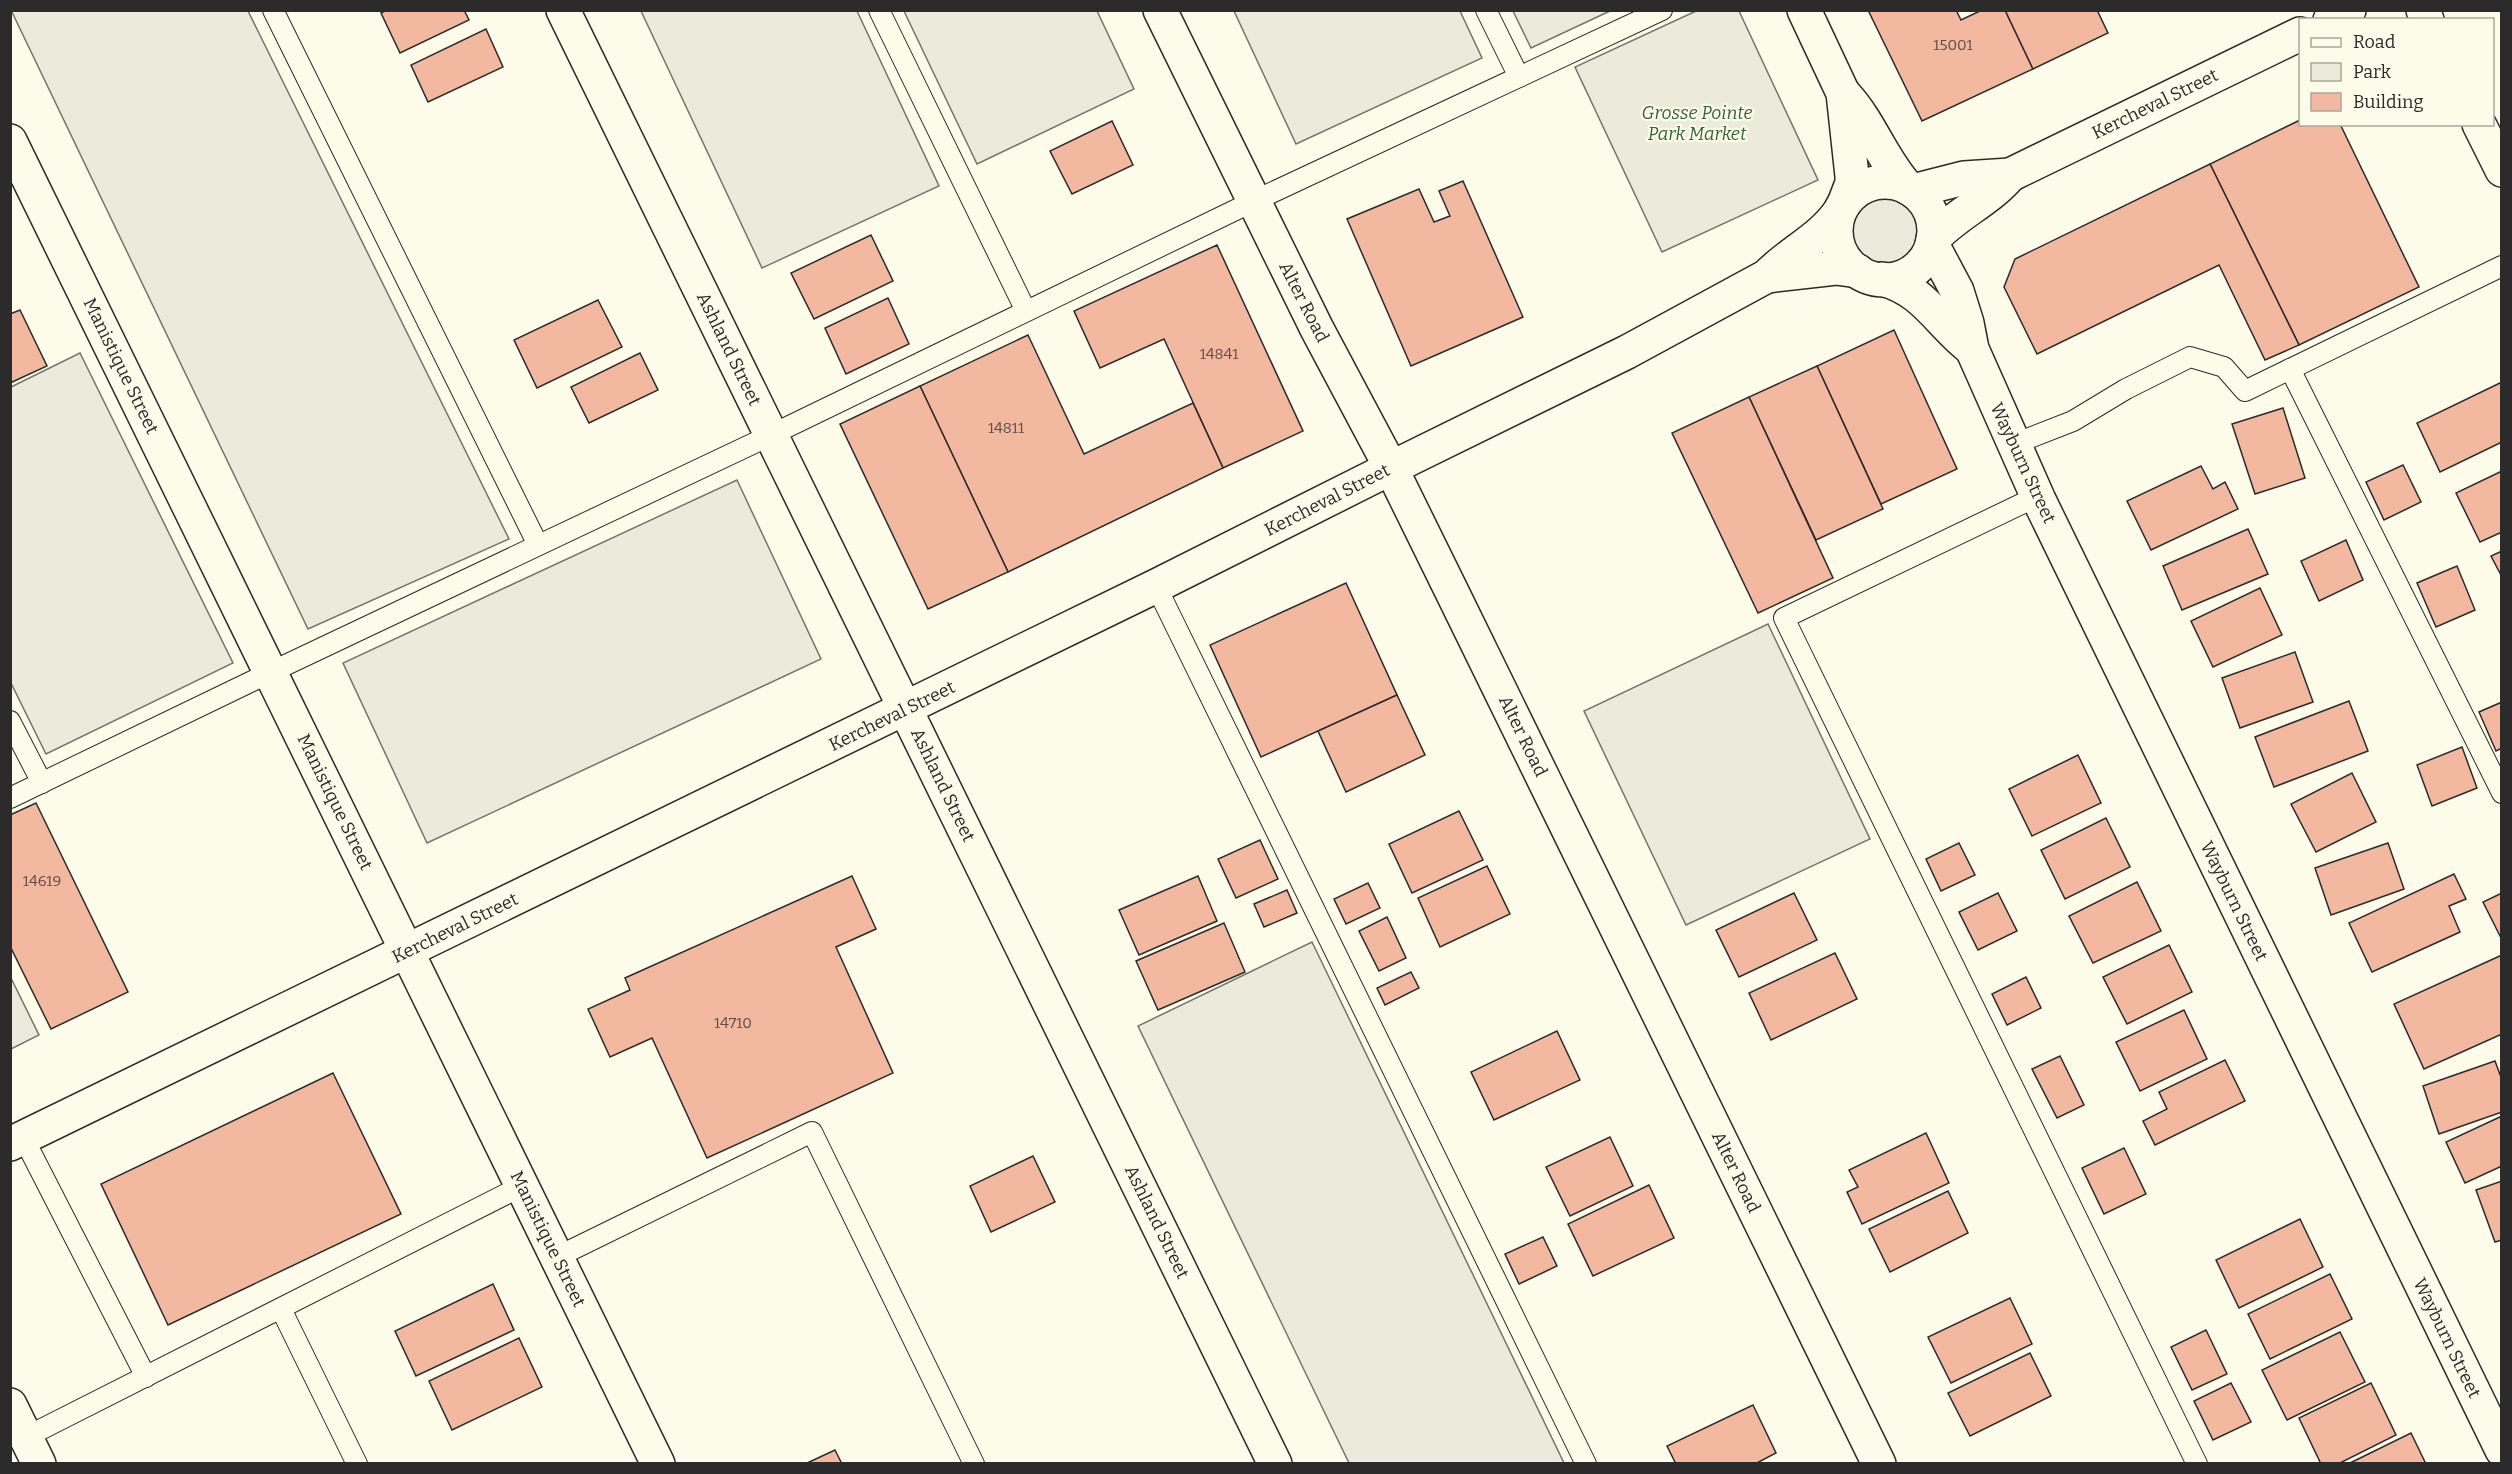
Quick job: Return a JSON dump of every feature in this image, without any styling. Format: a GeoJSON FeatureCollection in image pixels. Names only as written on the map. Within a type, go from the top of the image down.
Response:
{"type":"FeatureCollection","features":[{"type":"Feature","properties":{"kind":"street","name":"Ashland Street"},"geometry":{"type":"LineString","coordinates":[[563,10],[1275,1464]]}},
{"type":"Feature","properties":{"kind":"street","name":"Alter Road"},"geometry":{"type":"LineString","coordinates":[[1161,10],[1317,329],[1391,468],[1879,1464]]}},
{"type":"Feature","properties":{"kind":"street"},"geometry":{"type":"LineString","coordinates":[[1804,10],[1843,93],[1852,183],[1836,227],[1838,244],[1845,260],[1870,275]]}},
{"type":"Feature","properties":{"kind":"street"},"geometry":{"type":"LineString","coordinates":[[2334,18],[2349,10]]}},
{"type":"Feature","properties":{"kind":"street","name":"Kercheval Street"},"geometry":{"type":"LineString","coordinates":[[17,1141],[906,709],[1627,352],[1767,276],[1780,262],[1831,224],[1854,193],[1866,186],[1880,182],[1895,183],[1910,189],[1964,178],[2010,175],[2299,35]]}},
{"type":"Feature","properties":{"kind":"street"},"geometry":{"type":"LineString","coordinates":[[1843,93],[1855,105],[1893,172],[1923,200],[1930,212],[1933,242]]}},
{"type":"Feature","properties":{"kind":"street"},"geometry":{"type":"LineString","coordinates":[[2480,126],[2502,170]]}},
{"type":"Feature","properties":{"kind":"street","name":"Manistique Street"},"geometry":{"type":"LineString","coordinates":[[10,141],[658,1464]]}},
{"type":"Feature","properties":{"kind":"street","name":"Kercheval Street"},"geometry":{"type":"LineString","coordinates":[[1767,276],[1836,268],[1895,279],[1908,274],[1927,257],[1933,242],[1952,221],[1999,188],[2010,175]]}},
{"type":"Feature","properties":{"kind":"street","name":"Wayburn Street"},"geometry":{"type":"LineString","coordinates":[[1933,242],[1957,291],[1967,323],[1972,350],[2038,496],[2502,1450]]}},
{"type":"Feature","properties":{"kind":"street","name":"Wayburn Street"},"geometry":{"type":"LineString","coordinates":[[1870,275],[1897,283],[1916,294],[1956,337],[1972,350]]}},
{"type":"Feature","properties":{"kind":"street"},"geometry":{"type":"LineString","coordinates":[[10,1405],[33,1450]]}},
{"type":"Feature","properties":{"kind":"lane"},"geometry":{"type":"LineString","coordinates":[[273,10],[538,545]]}},
{"type":"Feature","properties":{"kind":"lane"},"geometry":{"type":"LineString","coordinates":[[879,10],[1026,311]]}},
{"type":"Feature","properties":{"kind":"lane"},"geometry":{"type":"LineString","coordinates":[[1486,10],[1519,78]]}},
{"type":"Feature","properties":{"kind":"lane"},"geometry":{"type":"LineString","coordinates":[[10,798],[771,435],[1254,201],[1662,10]]}},
{"type":"Feature","properties":{"kind":"lane"},"geometry":{"type":"LineString","coordinates":[[2014,444],[2073,421],[2126,389],[2190,357],[2224,367],[2245,391],[2502,266]]}},
{"type":"Feature","properties":{"kind":"lane"},"geometry":{"type":"LineString","coordinates":[[2290,369],[2502,793]]}},
{"type":"Feature","properties":{"kind":"lane"},"geometry":{"type":"LineString","coordinates":[[2038,496],[1784,618],[2197,1464]]}},
{"type":"Feature","properties":{"kind":"lane"},"geometry":{"type":"LineString","coordinates":[[1156,586],[1586,1464]]}},
{"type":"Feature","properties":{"kind":"lane"},"geometry":{"type":"LineString","coordinates":[[10,721],[42,783]]}},
{"type":"Feature","properties":{"kind":"lane"},"geometry":{"type":"LineString","coordinates":[[557,1257],[812,1132],[974,1464]]}},
{"type":"Feature","properties":{"kind":"lane"},"geometry":{"type":"LineString","coordinates":[[17,1141],[146,1377]]}},
{"type":"Feature","properties":{"kind":"lane"},"geometry":{"type":"LineString","coordinates":[[33,1450],[146,1377],[522,1186]]}},
{"type":"Feature","properties":{"kind":"lane"},"geometry":{"type":"LineString","coordinates":[[281,1308],[357,1464]]}},
{"type":"Feature","properties":{"kind":"green space"},"geometry":{"type":"Polygon","coordinates":[[[11,10],[248,11],[509,539],[308,629],[11,10]]]}},
{"type":"Feature","properties":{"kind":"green space"},"geometry":{"type":"Polygon","coordinates":[[[641,11],[857,11],[939,186],[762,268],[641,11]]]}},
{"type":"Feature","properties":{"kind":"green space"},"geometry":{"type":"Polygon","coordinates":[[[904,11],[1097,11],[1134,89],[977,164],[904,11]]]}},
{"type":"Feature","properties":{"kind":"green space"},"geometry":{"type":"Polygon","coordinates":[[[1234,11],[1460,11],[1482,58],[1296,144],[1234,11]]]}},
{"type":"Feature","properties":{"kind":"green space"},"geometry":{"type":"Polygon","coordinates":[[[1513,11],[1610,11],[1531,48],[1513,11]]]}},
{"type":"Feature","properties":{"kind":"green space","name":"Grosse Pointe Park Market"},"geometry":{"type":"Polygon","coordinates":[[[1696,11],[1739,11],[1818,180],[1662,252],[1575,67],[1696,11]]]}},
{"type":"Feature","properties":{"kind":"green space"},"geometry":{"type":"Polygon","coordinates":[[[1885,198],[1898,200],[1908,208],[1916,218],[1918,231],[1916,244],[1908,254],[1898,262],[1885,264],[1872,262],[1862,254],[1854,244],[1852,231],[1854,218],[1862,208],[1872,200],[1885,198]]]}},
{"type":"Feature","properties":{"kind":"green space"},"geometry":{"type":"Polygon","coordinates":[[[80,353],[233,663],[46,754],[11,683],[11,387],[80,353]]]}},
{"type":"Feature","properties":{"kind":"green space"},"geometry":{"type":"Polygon","coordinates":[[[737,480],[821,659],[427,843],[343,663],[737,480]]]}},
{"type":"Feature","properties":{"kind":"green space"},"geometry":{"type":"Polygon","coordinates":[[[1768,624],[1870,839],[1686,925],[1584,711],[1768,624]]]}},
{"type":"Feature","properties":{"kind":"green space"},"geometry":{"type":"Polygon","coordinates":[[[1312,942],[1564,1463],[1349,1463],[1138,1026],[1312,942]]]}},
{"type":"Feature","properties":{"kind":"green space"},"geometry":{"type":"Polygon","coordinates":[[[11,978],[39,1035],[10,1049],[11,978]]]}},
{"type":"Feature","properties":{"kind":"building"},"geometry":{"type":"Polygon","coordinates":[[[387,10],[464,10],[469,20],[400,53],[381,13],[387,10]]]}},
{"type":"Feature","properties":{"kind":"building"},"geometry":{"type":"Polygon","coordinates":[[[1868,10],[1956,10],[1961,20],[1982,10],[2005,10],[2033,69],[1922,121],[1868,10]]]}},
{"type":"Feature","properties":{"kind":"building"},"geometry":{"type":"Polygon","coordinates":[[[2005,10],[2097,10],[2108,33],[2033,69],[2005,10]]]}},
{"type":"Feature","properties":{"kind":"building"},"geometry":{"type":"Polygon","coordinates":[[[486,29],[503,67],[428,102],[411,65],[486,29]]]}},
{"type":"Feature","properties":{"kind":"building"},"geometry":{"type":"Polygon","coordinates":[[[2299,120],[2299,126],[2341,126],[2419,287],[2299,345],[2210,164],[2299,120]]]}},
{"type":"Feature","properties":{"kind":"building"},"geometry":{"type":"Polygon","coordinates":[[[1112,121],[1133,165],[1072,194],[1050,151],[1112,121]]]}},
{"type":"Feature","properties":{"kind":"building"},"geometry":{"type":"Polygon","coordinates":[[[2210,164],[2299,345],[2265,360],[2219,265],[2037,354],[2004,287],[2015,259],[2210,164]]]}},
{"type":"Feature","properties":{"kind":"building"},"geometry":{"type":"Polygon","coordinates":[[[1463,181],[1523,317],[1411,366],[1347,219],[1419,189],[1434,222],[1450,216],[1439,191],[1463,181]]]}},
{"type":"Feature","properties":{"kind":"building"},"geometry":{"type":"Polygon","coordinates":[[[871,235],[893,281],[814,319],[791,273],[871,235]]]}},
{"type":"Feature","properties":{"kind":"building"},"geometry":{"type":"Polygon","coordinates":[[[1217,245],[1303,431],[1223,468],[1164,339],[1100,368],[1074,311],[1217,245]]]}},
{"type":"Feature","properties":{"kind":"building"},"geometry":{"type":"Polygon","coordinates":[[[888,298],[909,344],[846,374],[825,328],[888,298]]]}},
{"type":"Feature","properties":{"kind":"building"},"geometry":{"type":"Polygon","coordinates":[[[598,300],[622,347],[537,388],[514,340],[598,300]]]}},
{"type":"Feature","properties":{"kind":"building"},"geometry":{"type":"Polygon","coordinates":[[[20,310],[47,366],[10,383],[10,314],[20,310]]]}},
{"type":"Feature","properties":{"kind":"building"},"geometry":{"type":"Polygon","coordinates":[[[1894,330],[1957,469],[1881,504],[1817,366],[1894,330]]]}},
{"type":"Feature","properties":{"kind":"building"},"geometry":{"type":"Polygon","coordinates":[[[1028,335],[1084,454],[1193,403],[1223,468],[1008,572],[920,386],[1028,335]]]}},
{"type":"Feature","properties":{"kind":"building"},"geometry":{"type":"Polygon","coordinates":[[[640,353],[658,390],[589,423],[571,387],[640,353]]]}},
{"type":"Feature","properties":{"kind":"building"},"geometry":{"type":"Polygon","coordinates":[[[1817,366],[1883,509],[1816,540],[1749,397],[1817,366]]]}},
{"type":"Feature","properties":{"kind":"building"},"geometry":{"type":"Polygon","coordinates":[[[2502,382],[2502,442],[2440,472],[2417,423],[2502,382]]]}},
{"type":"Feature","properties":{"kind":"building"},"geometry":{"type":"Polygon","coordinates":[[[920,386],[1008,572],[928,609],[840,424],[920,386]]]}},
{"type":"Feature","properties":{"kind":"building"},"geometry":{"type":"Polygon","coordinates":[[[1749,397],[1833,578],[1758,613],[1672,433],[1749,397]]]}},
{"type":"Feature","properties":{"kind":"building"},"geometry":{"type":"Polygon","coordinates":[[[2283,408],[2305,478],[2255,494],[2232,424],[2283,408]]]}},
{"type":"Feature","properties":{"kind":"building"},"geometry":{"type":"Polygon","coordinates":[[[2403,465],[2421,502],[2384,520],[2366,482],[2403,465]]]}},
{"type":"Feature","properties":{"kind":"building"},"geometry":{"type":"Polygon","coordinates":[[[2201,466],[2213,489],[2225,482],[2238,509],[2151,550],[2127,501],[2201,466]]]}},
{"type":"Feature","properties":{"kind":"building"},"geometry":{"type":"Polygon","coordinates":[[[2502,471],[2502,532],[2480,542],[2456,493],[2502,471]]]}},
{"type":"Feature","properties":{"kind":"building"},"geometry":{"type":"Polygon","coordinates":[[[2248,529],[2268,574],[2182,610],[2163,566],[2248,529]]]}},
{"type":"Feature","properties":{"kind":"building"},"geometry":{"type":"Polygon","coordinates":[[[2346,540],[2363,580],[2319,601],[2301,561],[2346,540]]]}},
{"type":"Feature","properties":{"kind":"building"},"geometry":{"type":"Polygon","coordinates":[[[2502,551],[2502,577],[2491,556],[2502,551]]]}},
{"type":"Feature","properties":{"kind":"building"},"geometry":{"type":"Polygon","coordinates":[[[2457,566],[2475,610],[2436,627],[2417,583],[2457,566]]]}},
{"type":"Feature","properties":{"kind":"building"},"geometry":{"type":"Polygon","coordinates":[[[1346,583],[1397,695],[1261,757],[1210,645],[1346,583]]]}},
{"type":"Feature","properties":{"kind":"building"},"geometry":{"type":"Polygon","coordinates":[[[2260,588],[2282,635],[2213,667],[2191,621],[2260,588]]]}},
{"type":"Feature","properties":{"kind":"building"},"geometry":{"type":"Polygon","coordinates":[[[2295,652],[2313,702],[2240,728],[2222,678],[2295,652]]]}},
{"type":"Feature","properties":{"kind":"building"},"geometry":{"type":"Polygon","coordinates":[[[1397,695],[1425,755],[1346,792],[1318,731],[1397,695]]]}},
{"type":"Feature","properties":{"kind":"building"},"geometry":{"type":"Polygon","coordinates":[[[2349,701],[2368,751],[2274,787],[2255,737],[2349,701]]]}},
{"type":"Feature","properties":{"kind":"building"},"geometry":{"type":"Polygon","coordinates":[[[2502,702],[2502,748],[2496,751],[2479,712],[2502,702]]]}},
{"type":"Feature","properties":{"kind":"building"},"geometry":{"type":"Polygon","coordinates":[[[2462,747],[2477,788],[2432,806],[2417,765],[2462,747]]]}},
{"type":"Feature","properties":{"kind":"building"},"geometry":{"type":"Polygon","coordinates":[[[2078,755],[2101,803],[2032,836],[2009,789],[2078,755]]]}},
{"type":"Feature","properties":{"kind":"building"},"geometry":{"type":"Polygon","coordinates":[[[2352,773],[2376,822],[2316,852],[2291,804],[2352,773]]]}},
{"type":"Feature","properties":{"kind":"building"},"geometry":{"type":"Polygon","coordinates":[[[36,803],[128,992],[51,1029],[10,946],[10,815],[36,803]]]}},
{"type":"Feature","properties":{"kind":"building"},"geometry":{"type":"Polygon","coordinates":[[[1459,811],[1483,860],[1412,893],[1389,844],[1459,811]]]}},
{"type":"Feature","properties":{"kind":"building"},"geometry":{"type":"Polygon","coordinates":[[[2106,818],[2130,867],[2065,899],[2041,850],[2106,818]]]}},
{"type":"Feature","properties":{"kind":"building"},"geometry":{"type":"Polygon","coordinates":[[[1260,840],[1278,879],[1236,898],[1218,859],[1260,840]]]}},
{"type":"Feature","properties":{"kind":"building"},"geometry":{"type":"Polygon","coordinates":[[[1959,843],[1975,875],[1941,891],[1926,859],[1959,843]]]}},
{"type":"Feature","properties":{"kind":"building"},"geometry":{"type":"Polygon","coordinates":[[[2388,843],[2404,889],[2331,915],[2315,868],[2388,843]]]}},
{"type":"Feature","properties":{"kind":"building"},"geometry":{"type":"Polygon","coordinates":[[[1487,866],[1510,914],[1440,947],[1418,898],[1487,866]]]}},
{"type":"Feature","properties":{"kind":"building"},"geometry":{"type":"Polygon","coordinates":[[[2454,874],[2466,899],[2449,906],[2460,932],[2372,972],[2349,923],[2454,874]]]}},
{"type":"Feature","properties":{"kind":"building"},"geometry":{"type":"Polygon","coordinates":[[[852,876],[876,929],[836,947],[893,1073],[707,1158],[652,1038],[610,1057],[588,1009],[630,990],[625,978],[852,876]]]}},
{"type":"Feature","properties":{"kind":"building"},"geometry":{"type":"Polygon","coordinates":[[[1198,876],[1217,921],[1139,955],[1119,910],[1198,876]]]}},
{"type":"Feature","properties":{"kind":"building"},"geometry":{"type":"Polygon","coordinates":[[[2137,882],[2161,931],[2093,963],[2069,916],[2137,882]]]}},
{"type":"Feature","properties":{"kind":"building"},"geometry":{"type":"Polygon","coordinates":[[[1368,883],[1380,908],[1346,924],[1334,899],[1368,883]]]}},
{"type":"Feature","properties":{"kind":"building"},"geometry":{"type":"Polygon","coordinates":[[[1287,890],[1297,913],[1264,927],[1254,904],[1287,890]]]}},
{"type":"Feature","properties":{"kind":"building"},"geometry":{"type":"Polygon","coordinates":[[[1794,893],[1817,940],[1739,977],[1716,930],[1794,893]]]}},
{"type":"Feature","properties":{"kind":"building"},"geometry":{"type":"Polygon","coordinates":[[[1998,893],[2017,931],[1978,950],[1959,912],[1998,893]]]}},
{"type":"Feature","properties":{"kind":"building"},"geometry":{"type":"Polygon","coordinates":[[[2502,893],[2502,940],[2483,902],[2502,893]]]}},
{"type":"Feature","properties":{"kind":"building"},"geometry":{"type":"Polygon","coordinates":[[[1387,917],[1406,958],[1379,971],[1359,931],[1387,917]]]}},
{"type":"Feature","properties":{"kind":"building"},"geometry":{"type":"Polygon","coordinates":[[[1224,923],[1245,972],[1158,1010],[1136,961],[1224,923]]]}},
{"type":"Feature","properties":{"kind":"building"},"geometry":{"type":"Polygon","coordinates":[[[2169,945],[2192,992],[2127,1024],[2103,977],[2169,945]]]}},
{"type":"Feature","properties":{"kind":"building"},"geometry":{"type":"Polygon","coordinates":[[[1835,953],[1857,999],[1771,1040],[1749,993],[1835,953]]]}},
{"type":"Feature","properties":{"kind":"building"},"geometry":{"type":"Polygon","coordinates":[[[2502,955],[2502,1034],[2424,1069],[2394,1004],[2502,955]]]}},
{"type":"Feature","properties":{"kind":"building"},"geometry":{"type":"Polygon","coordinates":[[[1411,972],[1419,988],[1385,1005],[1377,988],[1411,972]]]}},
{"type":"Feature","properties":{"kind":"building"},"geometry":{"type":"Polygon","coordinates":[[[2026,977],[2041,1008],[2007,1025],[1992,994],[2026,977]]]}},
{"type":"Feature","properties":{"kind":"building"},"geometry":{"type":"Polygon","coordinates":[[[2184,1010],[2207,1059],[2140,1091],[2116,1042],[2184,1010]]]}},
{"type":"Feature","properties":{"kind":"building"},"geometry":{"type":"Polygon","coordinates":[[[1557,1031],[1580,1080],[1494,1120],[1471,1072],[1557,1031]]]}},
{"type":"Feature","properties":{"kind":"building"},"geometry":{"type":"Polygon","coordinates":[[[2060,1056],[2084,1105],[2057,1118],[2032,1069],[2060,1056]]]}},
{"type":"Feature","properties":{"kind":"building"},"geometry":{"type":"Polygon","coordinates":[[[2225,1060],[2245,1101],[2155,1145],[2143,1121],[2167,1109],[2159,1092],[2225,1060]]]}},
{"type":"Feature","properties":{"kind":"building"},"geometry":{"type":"Polygon","coordinates":[[[2495,1061],[2502,1080],[2502,1112],[2439,1134],[2423,1086],[2495,1061]]]}},
{"type":"Feature","properties":{"kind":"building"},"geometry":{"type":"Polygon","coordinates":[[[333,1073],[401,1214],[168,1325],[101,1184],[333,1073]]]}},
{"type":"Feature","properties":{"kind":"building"},"geometry":{"type":"Polygon","coordinates":[[[2502,1116],[2502,1166],[2465,1183],[2446,1142],[2502,1116]]]}},
{"type":"Feature","properties":{"kind":"building"},"geometry":{"type":"Polygon","coordinates":[[[1926,1133],[1949,1183],[1862,1224],[1847,1192],[1858,1187],[1849,1170],[1926,1133]]]}},
{"type":"Feature","properties":{"kind":"building"},"geometry":{"type":"Polygon","coordinates":[[[1610,1137],[1633,1186],[1570,1216],[1546,1167],[1610,1137]]]}},
{"type":"Feature","properties":{"kind":"building"},"geometry":{"type":"Polygon","coordinates":[[[2124,1148],[2146,1194],[2104,1214],[2082,1168],[2124,1148]]]}},
{"type":"Feature","properties":{"kind":"building"},"geometry":{"type":"Polygon","coordinates":[[[1033,1156],[1055,1202],[991,1232],[970,1186],[1033,1156]]]}},
{"type":"Feature","properties":{"kind":"building"},"geometry":{"type":"Polygon","coordinates":[[[2502,1181],[2502,1240],[2495,1242],[2476,1190],[2502,1181]]]}},
{"type":"Feature","properties":{"kind":"building"},"geometry":{"type":"Polygon","coordinates":[[[1649,1185],[1674,1238],[1593,1276],[1568,1224],[1649,1185]]]}},
{"type":"Feature","properties":{"kind":"building"},"geometry":{"type":"Polygon","coordinates":[[[1948,1191],[1968,1233],[1890,1272],[1869,1229],[1948,1191]]]}},
{"type":"Feature","properties":{"kind":"building"},"geometry":{"type":"Polygon","coordinates":[[[2300,1219],[2323,1267],[2239,1308],[2216,1260],[2300,1219]]]}},
{"type":"Feature","properties":{"kind":"building"},"geometry":{"type":"Polygon","coordinates":[[[1543,1237],[1557,1266],[1519,1284],[1505,1254],[1543,1237]]]}},
{"type":"Feature","properties":{"kind":"building"},"geometry":{"type":"Polygon","coordinates":[[[2330,1274],[2352,1319],[2270,1359],[2248,1314],[2330,1274]]]}},
{"type":"Feature","properties":{"kind":"building"},"geometry":{"type":"Polygon","coordinates":[[[493,1284],[514,1330],[416,1376],[395,1331],[493,1284]]]}},
{"type":"Feature","properties":{"kind":"building"},"geometry":{"type":"Polygon","coordinates":[[[2010,1298],[2032,1344],[1951,1383],[1928,1337],[2010,1298]]]}},
{"type":"Feature","properties":{"kind":"building"},"geometry":{"type":"Polygon","coordinates":[[[2206,1330],[2227,1374],[2192,1390],[2171,1347],[2206,1330]]]}},
{"type":"Feature","properties":{"kind":"building"},"geometry":{"type":"Polygon","coordinates":[[[2340,1332],[2365,1382],[2287,1420],[2262,1370],[2340,1332]]]}},
{"type":"Feature","properties":{"kind":"building"},"geometry":{"type":"Polygon","coordinates":[[[519,1338],[542,1387],[452,1430],[429,1381],[519,1338]]]}},
{"type":"Feature","properties":{"kind":"building"},"geometry":{"type":"Polygon","coordinates":[[[2030,1353],[2051,1396],[1970,1436],[1948,1393],[2030,1353]]]}},
{"type":"Feature","properties":{"kind":"building"},"geometry":{"type":"Polygon","coordinates":[[[2231,1383],[2251,1422],[2213,1440],[2194,1401],[2231,1383]]]}},
{"type":"Feature","properties":{"kind":"building"},"geometry":{"type":"Polygon","coordinates":[[[2371,1383],[2396,1435],[2338,1464],[2321,1464],[2299,1418],[2371,1383]]]}},
{"type":"Feature","properties":{"kind":"building"},"geometry":{"type":"Polygon","coordinates":[[[1753,1405],[1776,1453],[1755,1464],[1676,1464],[1667,1446],[1753,1405]]]}},
{"type":"Feature","properties":{"kind":"building"},"geometry":{"type":"Polygon","coordinates":[[[2411,1433],[2426,1464],[2348,1464],[2411,1433]]]}},
{"type":"Feature","properties":{"kind":"building"},"geometry":{"type":"Polygon","coordinates":[[[835,1450],[842,1464],[805,1464],[835,1450]]]}}]}
